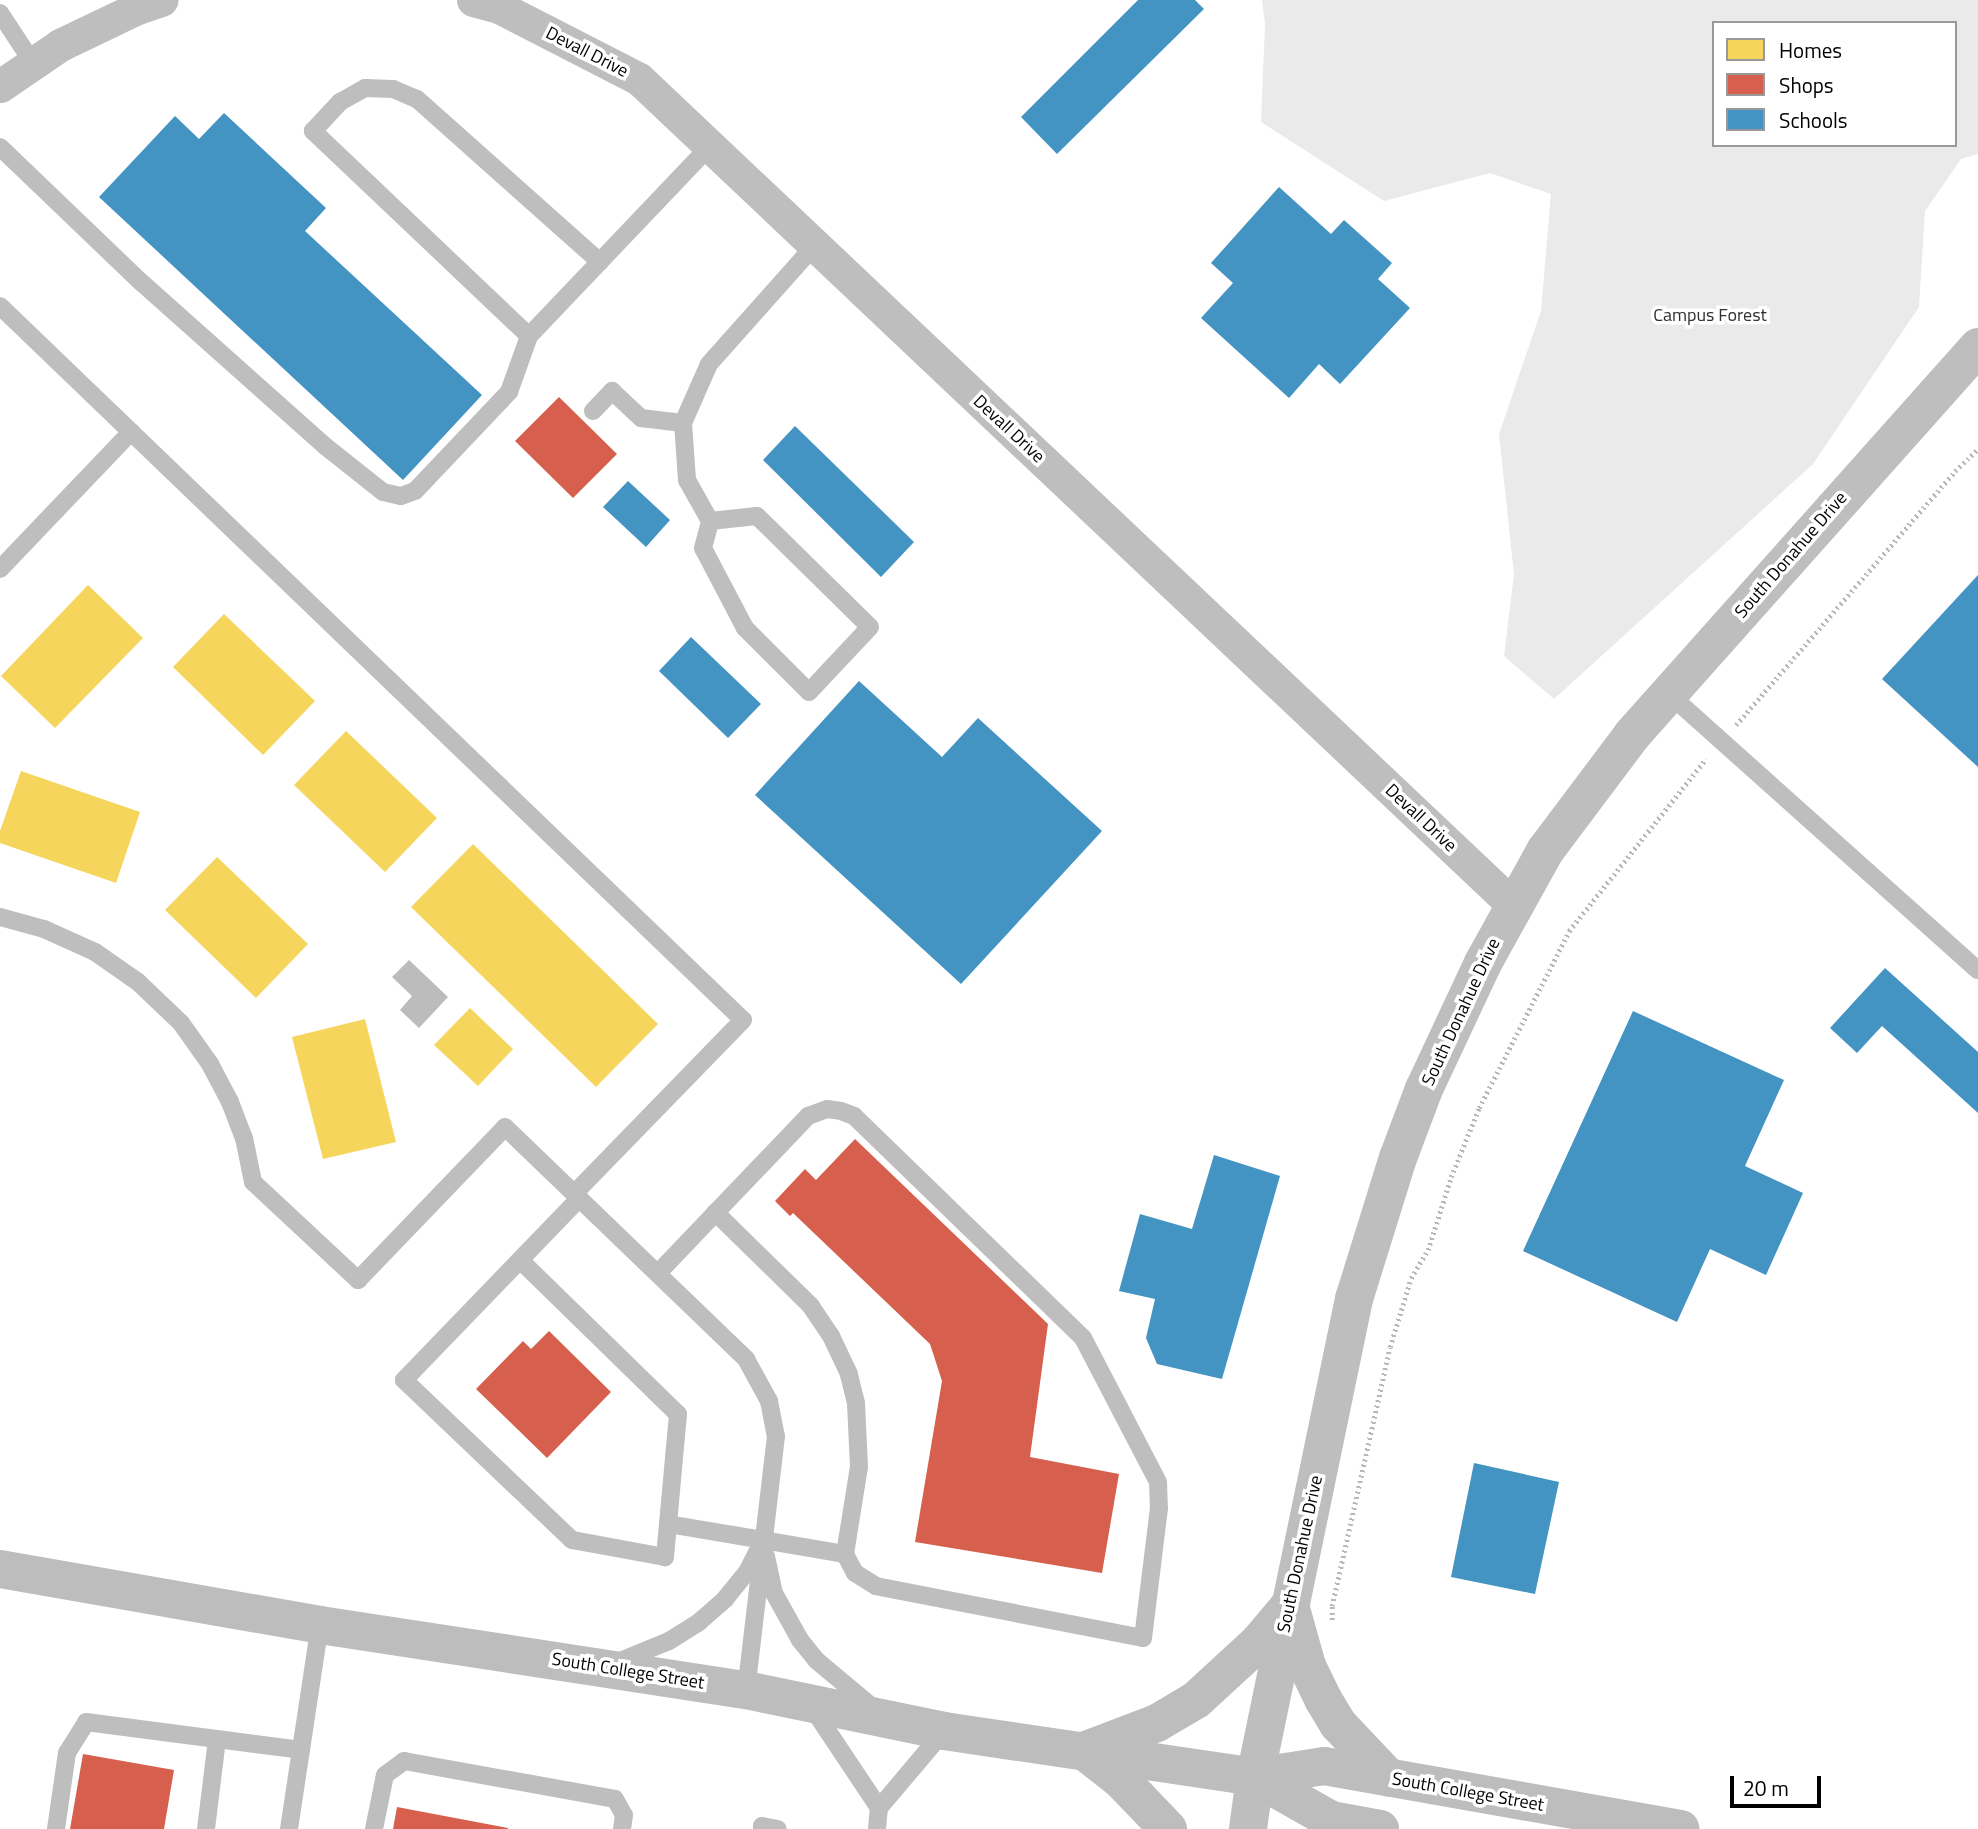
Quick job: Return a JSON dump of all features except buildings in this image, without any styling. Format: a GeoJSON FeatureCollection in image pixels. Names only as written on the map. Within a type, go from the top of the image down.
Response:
{"type":"FeatureCollection","features":[{"type":"Feature","properties":{"kind":"main road","name":"South College Street"},"geometry":{"type":"LineString","coordinates":[[0,1569],[320,1625],[746,1690],[944,1731],[1255,1777],[1324,1766],[1680,1829]]}},
{"type":"Feature","properties":{"kind":"main road"},"geometry":{"type":"LineString","coordinates":[[1084,1751],[1157,1723],[1196,1700],[1259,1642],[1290,1605]]}},
{"type":"Feature","properties":{"kind":"main road"},"geometry":{"type":"LineString","coordinates":[[1290,1605],[1307,1666],[1323,1699],[1338,1724],[1389,1778]]}},
{"type":"Feature","properties":{"kind":"main road"},"geometry":{"type":"LineString","coordinates":[[1084,1751],[1121,1780],[1168,1829]]}},
{"type":"Feature","properties":{"kind":"main road","name":"South College Street"},"geometry":{"type":"LineString","coordinates":[[1255,1777],[1331,1820],[1380,1829]]}},
{"type":"Feature","properties":{"kind":"street"},"geometry":{"type":"LineString","coordinates":[[0,86],[88,30],[161,0]]}},
{"type":"Feature","properties":{"kind":"street","name":"Devall Drive"},"geometry":{"type":"LineString","coordinates":[[472,0],[499,7],[639,79],[1513,905]]}},
{"type":"Feature","properties":{"kind":"street","name":"South Donahue Drive"},"geometry":{"type":"LineString","coordinates":[[1248,1829],[1255,1777],[1337,1371],[1378,1217],[1424,1089],[1452,1025],[1513,905],[1545,851],[1632,735],[1978,346]]}},
{"type":"Feature","properties":{"kind":"lane"},"geometry":{"type":"LineString","coordinates":[[0,13],[33,63]]}},
{"type":"Feature","properties":{"kind":"lane"},"geometry":{"type":"LineString","coordinates":[[529,336],[313,131],[340,102],[365,88],[393,89],[417,99],[600,262]]}},
{"type":"Feature","properties":{"kind":"lane"},"geometry":{"type":"LineString","coordinates":[[0,146],[141,282],[325,446],[383,492],[401,496],[415,491],[509,392],[529,336],[710,146]]}},
{"type":"Feature","properties":{"kind":"lane"},"geometry":{"type":"LineString","coordinates":[[710,521],[757,516],[870,627],[810,692],[745,628],[702,548],[710,521],[687,480],[683,423],[709,364],[815,245]]}},
{"type":"Feature","properties":{"kind":"lane"},"geometry":{"type":"LineString","coordinates":[[0,306],[743,1020],[577,1196],[521,1261],[404,1380],[572,1541],[665,1557],[678,1414],[521,1261]]}},
{"type":"Feature","properties":{"kind":"lane"},"geometry":{"type":"LineString","coordinates":[[593,411],[612,391],[641,418],[683,423]]}},
{"type":"Feature","properties":{"kind":"lane"},"geometry":{"type":"LineString","coordinates":[[0,569],[131,432]]}},
{"type":"Feature","properties":{"kind":"lane"},"geometry":{"type":"LineString","coordinates":[[1669,694],[1978,970]]}},
{"type":"Feature","properties":{"kind":"lane"},"geometry":{"type":"LineString","coordinates":[[0,917],[44,929],[95,952],[138,982],[181,1023],[210,1064],[230,1102],[244,1138],[253,1182],[358,1280],[505,1127],[746,1359],[769,1401],[776,1436],[746,1690]]}},
{"type":"Feature","properties":{"kind":"lane"},"geometry":{"type":"LineString","coordinates":[[658,1273],[715,1212],[808,1116],[827,1110],[854,1116],[1083,1338],[1158,1482],[1159,1508],[1143,1638],[876,1586],[855,1573],[845,1554],[859,1467],[860,1433],[849,1374],[831,1336],[811,1306],[715,1212]]}},
{"type":"Feature","properties":{"kind":"lane"},"geometry":{"type":"LineString","coordinates":[[668,1524],[845,1554]]}},
{"type":"Feature","properties":{"kind":"lane"},"geometry":{"type":"LineString","coordinates":[[603,1667],[669,1641],[699,1622],[725,1600],[747,1572],[763,1539]]}},
{"type":"Feature","properties":{"kind":"lane"},"geometry":{"type":"LineString","coordinates":[[763,1539],[774,1593],[800,1640],[841,1683],[888,1718]]}},
{"type":"Feature","properties":{"kind":"lane"},"geometry":{"type":"LineString","coordinates":[[289,1829],[320,1625]]}},
{"type":"Feature","properties":{"kind":"lane"},"geometry":{"type":"LineString","coordinates":[[809,1703],[879,1808]]}},
{"type":"Feature","properties":{"kind":"lane"},"geometry":{"type":"LineString","coordinates":[[56,1829],[68,1754],[86,1722],[301,1750]]}},
{"type":"Feature","properties":{"kind":"lane"},"geometry":{"type":"LineString","coordinates":[[877,1829],[879,1808],[944,1731]]}},
{"type":"Feature","properties":{"kind":"lane"},"geometry":{"type":"LineString","coordinates":[[206,1829],[218,1740]]}},
{"type":"Feature","properties":{"kind":"lane"},"geometry":{"type":"LineString","coordinates":[[374,1829],[385,1775],[404,1761],[615,1799],[624,1815],[622,1829]]}},
{"type":"Feature","properties":{"kind":"lane"},"geometry":{"type":"LineString","coordinates":[[762,1829],[762,1826],[778,1829]]}},
{"type":"Feature","properties":{"kind":"path"},"geometry":{"type":"LineString","coordinates":[[1731,732],[1888,548],[1978,449]]}},
{"type":"Feature","properties":{"kind":"path"},"geometry":{"type":"LineString","coordinates":[[1332,1629],[1332,1606],[1390,1347],[1411,1278],[1427,1250],[1451,1177],[1479,1108],[1569,931],[1711,753]]}},
{"type":"Feature","properties":{"kind":"green space","name":"Campus Forest"},"geometry":{"type":"Polygon","coordinates":[[[1262,0],[1978,0],[1978,154],[1961,159],[1925,211],[1919,307],[1813,464],[1554,699],[1504,656],[1514,574],[1499,434],[1541,311],[1551,194],[1490,173],[1384,201],[1261,122],[1265,24],[1262,0]]]}},
{"type":"Feature","properties":{"kind":"shaded area"},"geometry":{"type":"Polygon","coordinates":[[[409,960],[448,997],[419,1028],[400,1010],[412,996],[392,977],[409,960]]]}}]}
